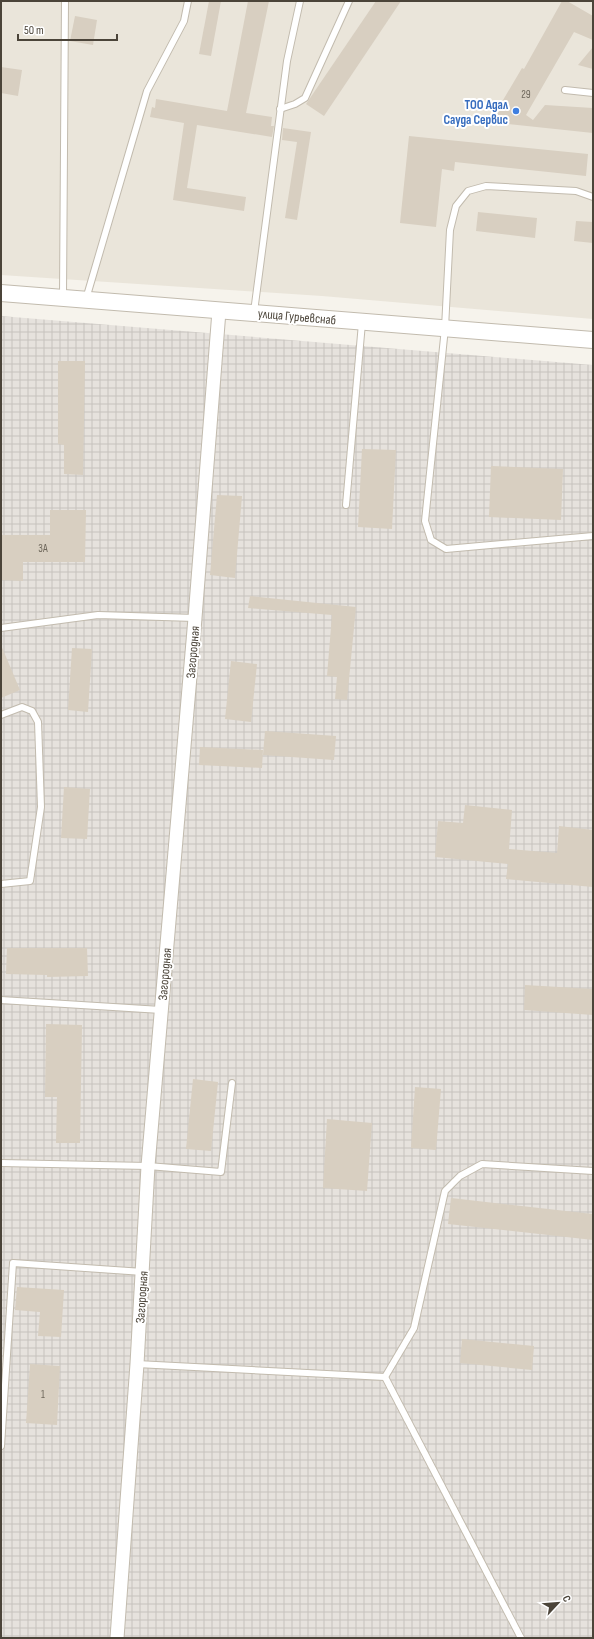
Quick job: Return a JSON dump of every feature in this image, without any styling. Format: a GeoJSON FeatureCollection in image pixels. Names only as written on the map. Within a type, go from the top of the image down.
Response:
{"type":"FeatureCollection","features":[{"type":"Feature","properties":{"kind":"street","name":"улица Гурьевснаб"},"geometry":{"type":"LineString","coordinates":[[1,294],[86,299],[219,311],[593,340]]}},
{"type":"Feature","properties":{"kind":"street","name":"Загородная"},"geometry":{"type":"LineString","coordinates":[[117,1638],[148,1166],[195,618],[219,311]]}},
{"type":"Feature","properties":{"kind":"lane"},"geometry":{"type":"LineString","coordinates":[[62,298],[65,1]]}},
{"type":"Feature","properties":{"kind":"lane"},"geometry":{"type":"LineString","coordinates":[[86,299],[148,91],[184,21],[188,1]]}},
{"type":"Feature","properties":{"kind":"lane"},"geometry":{"type":"LineString","coordinates":[[254,313],[287,61],[300,1]]}},
{"type":"Feature","properties":{"kind":"lane"},"geometry":{"type":"LineString","coordinates":[[280,109],[295,104],[305,98],[349,1]]}},
{"type":"Feature","properties":{"kind":"lane"},"geometry":{"type":"LineString","coordinates":[[565,90],[593,93]]}},
{"type":"Feature","properties":{"kind":"lane"},"geometry":{"type":"LineString","coordinates":[[593,197],[576,190],[486,186],[468,191],[456,206],[450,230],[445,328],[425,521],[431,540],[446,550],[593,536]]}},
{"type":"Feature","properties":{"kind":"lane"},"geometry":{"type":"LineString","coordinates":[[346,505],[362,322]]}},
{"type":"Feature","properties":{"kind":"lane"},"geometry":{"type":"LineString","coordinates":[[1,628],[98,615],[195,618]]}},
{"type":"Feature","properties":{"kind":"lane"},"geometry":{"type":"LineString","coordinates":[[1,715],[22,707],[32,711],[38,722],[41,807],[30,881],[1,884]]}},
{"type":"Feature","properties":{"kind":"lane"},"geometry":{"type":"LineString","coordinates":[[1,1000],[161,1010]]}},
{"type":"Feature","properties":{"kind":"lane"},"geometry":{"type":"LineString","coordinates":[[1,1163],[148,1166],[221,1172],[232,1083]]}},
{"type":"Feature","properties":{"kind":"lane"},"geometry":{"type":"LineString","coordinates":[[385,1377],[414,1328],[445,1191],[460,1176],[482,1164],[593,1171]]}},
{"type":"Feature","properties":{"kind":"lane"},"geometry":{"type":"LineString","coordinates":[[1,1446],[4,1356],[13,1263],[142,1272]]}},
{"type":"Feature","properties":{"kind":"lane"},"geometry":{"type":"LineString","coordinates":[[136,1364],[385,1377]]}},
{"type":"Feature","properties":{"kind":"lane"},"geometry":{"type":"LineString","coordinates":[[385,1377],[521,1638]]}},
{"type":"Feature","properties":{"kind":"shaded area"},"geometry":{"type":"Polygon","coordinates":[[[1,1],[593,1],[593,319],[322,296],[1,275],[1,1]]]}},
{"type":"Feature","properties":{"kind":"shaded area"},"geometry":{"type":"Polygon","coordinates":[[[1,316],[593,365],[593,1638],[1,1638],[1,316]]]}},
{"type":"Feature","properties":{"kind":"building"},"geometry":{"type":"Polygon","coordinates":[[[209,1],[221,1],[211,56],[199,54],[209,1]]]}},
{"type":"Feature","properties":{"kind":"building"},"geometry":{"type":"Polygon","coordinates":[[[248,1],[269,1],[246,113],[272,117],[271,126],[274,126],[272,137],[197,125],[187,188],[246,197],[244,211],[173,200],[184,123],[150,117],[152,107],[155,108],[156,99],[227,111],[248,1]]]}},
{"type":"Feature","properties":{"kind":"building"},"geometry":{"type":"Polygon","coordinates":[[[376,1],[401,1],[324,116],[306,104],[376,1]]]}},
{"type":"Feature","properties":{"kind":"building"},"geometry":{"type":"Polygon","coordinates":[[[562,1],[567,1],[593,16],[593,40],[574,32],[526,115],[533,120],[545,105],[593,108],[593,133],[490,122],[522,68],[524,69],[562,1]]]}},
{"type":"Feature","properties":{"kind":"building"},"geometry":{"type":"Polygon","coordinates":[[[75,16],[97,20],[93,45],[70,41],[75,16]]]}},
{"type":"Feature","properties":{"kind":"building"},"geometry":{"type":"Polygon","coordinates":[[[593,47],[593,69],[578,65],[593,47]]]}},
{"type":"Feature","properties":{"kind":"building"},"geometry":{"type":"Polygon","coordinates":[[[1,67],[22,70],[18,96],[1,93],[1,67]]]}},
{"type":"Feature","properties":{"kind":"building"},"geometry":{"type":"Polygon","coordinates":[[[283,128],[311,132],[297,220],[285,218],[297,142],[282,140],[283,128]]]}},
{"type":"Feature","properties":{"kind":"building"},"geometry":{"type":"Polygon","coordinates":[[[409,136],[588,154],[586,176],[455,162],[454,171],[442,169],[436,227],[400,223],[409,136]]]}},
{"type":"Feature","properties":{"kind":"building"},"geometry":{"type":"Polygon","coordinates":[[[478,212],[537,218],[535,238],[476,231],[478,212]]]}},
{"type":"Feature","properties":{"kind":"building"},"geometry":{"type":"Polygon","coordinates":[[[576,221],[593,222],[593,243],[574,241],[576,221]]]}},
{"type":"Feature","properties":{"kind":"building"},"geometry":{"type":"Polygon","coordinates":[[[58,361],[85,361],[83,475],[64,474],[64,445],[58,444],[58,361]]]}},
{"type":"Feature","properties":{"kind":"building"},"geometry":{"type":"Polygon","coordinates":[[[362,449],[396,450],[392,529],[358,527],[362,449]]]}},
{"type":"Feature","properties":{"kind":"building"},"geometry":{"type":"Polygon","coordinates":[[[491,466],[563,469],[561,520],[489,517],[491,466]]]}},
{"type":"Feature","properties":{"kind":"building"},"geometry":{"type":"Polygon","coordinates":[[[217,495],[242,496],[235,578],[210,575],[217,495]]]}},
{"type":"Feature","properties":{"kind":"building"},"geometry":{"type":"Polygon","coordinates":[[[50,510],[86,510],[85,562],[23,562],[23,581],[1,580],[1,535],[50,535],[50,510]]]}},
{"type":"Feature","properties":{"kind":"building"},"geometry":{"type":"Polygon","coordinates":[[[250,596],[356,607],[347,700],[335,699],[337,677],[327,676],[332,615],[248,608],[250,596]]]}},
{"type":"Feature","properties":{"kind":"building"},"geometry":{"type":"Polygon","coordinates":[[[1,645],[20,690],[1,698],[1,645]]]}},
{"type":"Feature","properties":{"kind":"building"},"geometry":{"type":"Polygon","coordinates":[[[72,648],[92,649],[88,712],[68,710],[72,648]]]}},
{"type":"Feature","properties":{"kind":"building"},"geometry":{"type":"Polygon","coordinates":[[[231,661],[257,664],[251,722],[225,719],[231,661]]]}},
{"type":"Feature","properties":{"kind":"building"},"geometry":{"type":"Polygon","coordinates":[[[265,731],[336,736],[334,760],[263,755],[265,731]]]}},
{"type":"Feature","properties":{"kind":"building"},"geometry":{"type":"Polygon","coordinates":[[[200,747],[263,750],[262,768],[199,765],[200,747]]]}},
{"type":"Feature","properties":{"kind":"building"},"geometry":{"type":"Polygon","coordinates":[[[64,787],[90,789],[87,839],[61,838],[64,787]]]}},
{"type":"Feature","properties":{"kind":"building"},"geometry":{"type":"Polygon","coordinates":[[[465,805],[512,810],[509,849],[557,853],[559,826],[593,830],[593,887],[506,879],[508,864],[435,857],[438,821],[463,823],[465,805]]]}},
{"type":"Feature","properties":{"kind":"building"},"geometry":{"type":"Polygon","coordinates":[[[7,948],[87,948],[88,976],[47,977],[47,975],[6,974],[7,948]]]}},
{"type":"Feature","properties":{"kind":"building"},"geometry":{"type":"Polygon","coordinates":[[[525,985],[593,989],[593,1015],[524,1010],[525,985]]]}},
{"type":"Feature","properties":{"kind":"building"},"geometry":{"type":"Polygon","coordinates":[[[46,1024],[82,1025],[80,1143],[56,1143],[57,1097],[45,1097],[46,1024]]]}},
{"type":"Feature","properties":{"kind":"building"},"geometry":{"type":"Polygon","coordinates":[[[193,1079],[218,1082],[211,1151],[186,1149],[193,1079]]]}},
{"type":"Feature","properties":{"kind":"building"},"geometry":{"type":"Polygon","coordinates":[[[415,1087],[441,1089],[436,1150],[411,1148],[415,1087]]]}},
{"type":"Feature","properties":{"kind":"building"},"geometry":{"type":"Polygon","coordinates":[[[327,1119],[372,1123],[367,1191],[323,1188],[327,1119]]]}},
{"type":"Feature","properties":{"kind":"building"},"geometry":{"type":"Polygon","coordinates":[[[451,1198],[593,1214],[593,1240],[448,1224],[451,1198]]]}},
{"type":"Feature","properties":{"kind":"building"},"geometry":{"type":"Polygon","coordinates":[[[17,1287],[64,1290],[61,1337],[38,1336],[40,1312],[15,1310],[17,1287]]]}},
{"type":"Feature","properties":{"kind":"building"},"geometry":{"type":"Polygon","coordinates":[[[462,1339],[534,1346],[532,1370],[460,1363],[462,1339]]]}},
{"type":"Feature","properties":{"kind":"building"},"geometry":{"type":"Polygon","coordinates":[[[30,1364],[60,1366],[57,1425],[26,1423],[30,1364]]]}},
{"type":"Feature","properties":{"kind":"place","name":"ТОО Адал Сауда Сервис"},"geometry":{"type":"Point","coordinates":[516,111]}}]}
